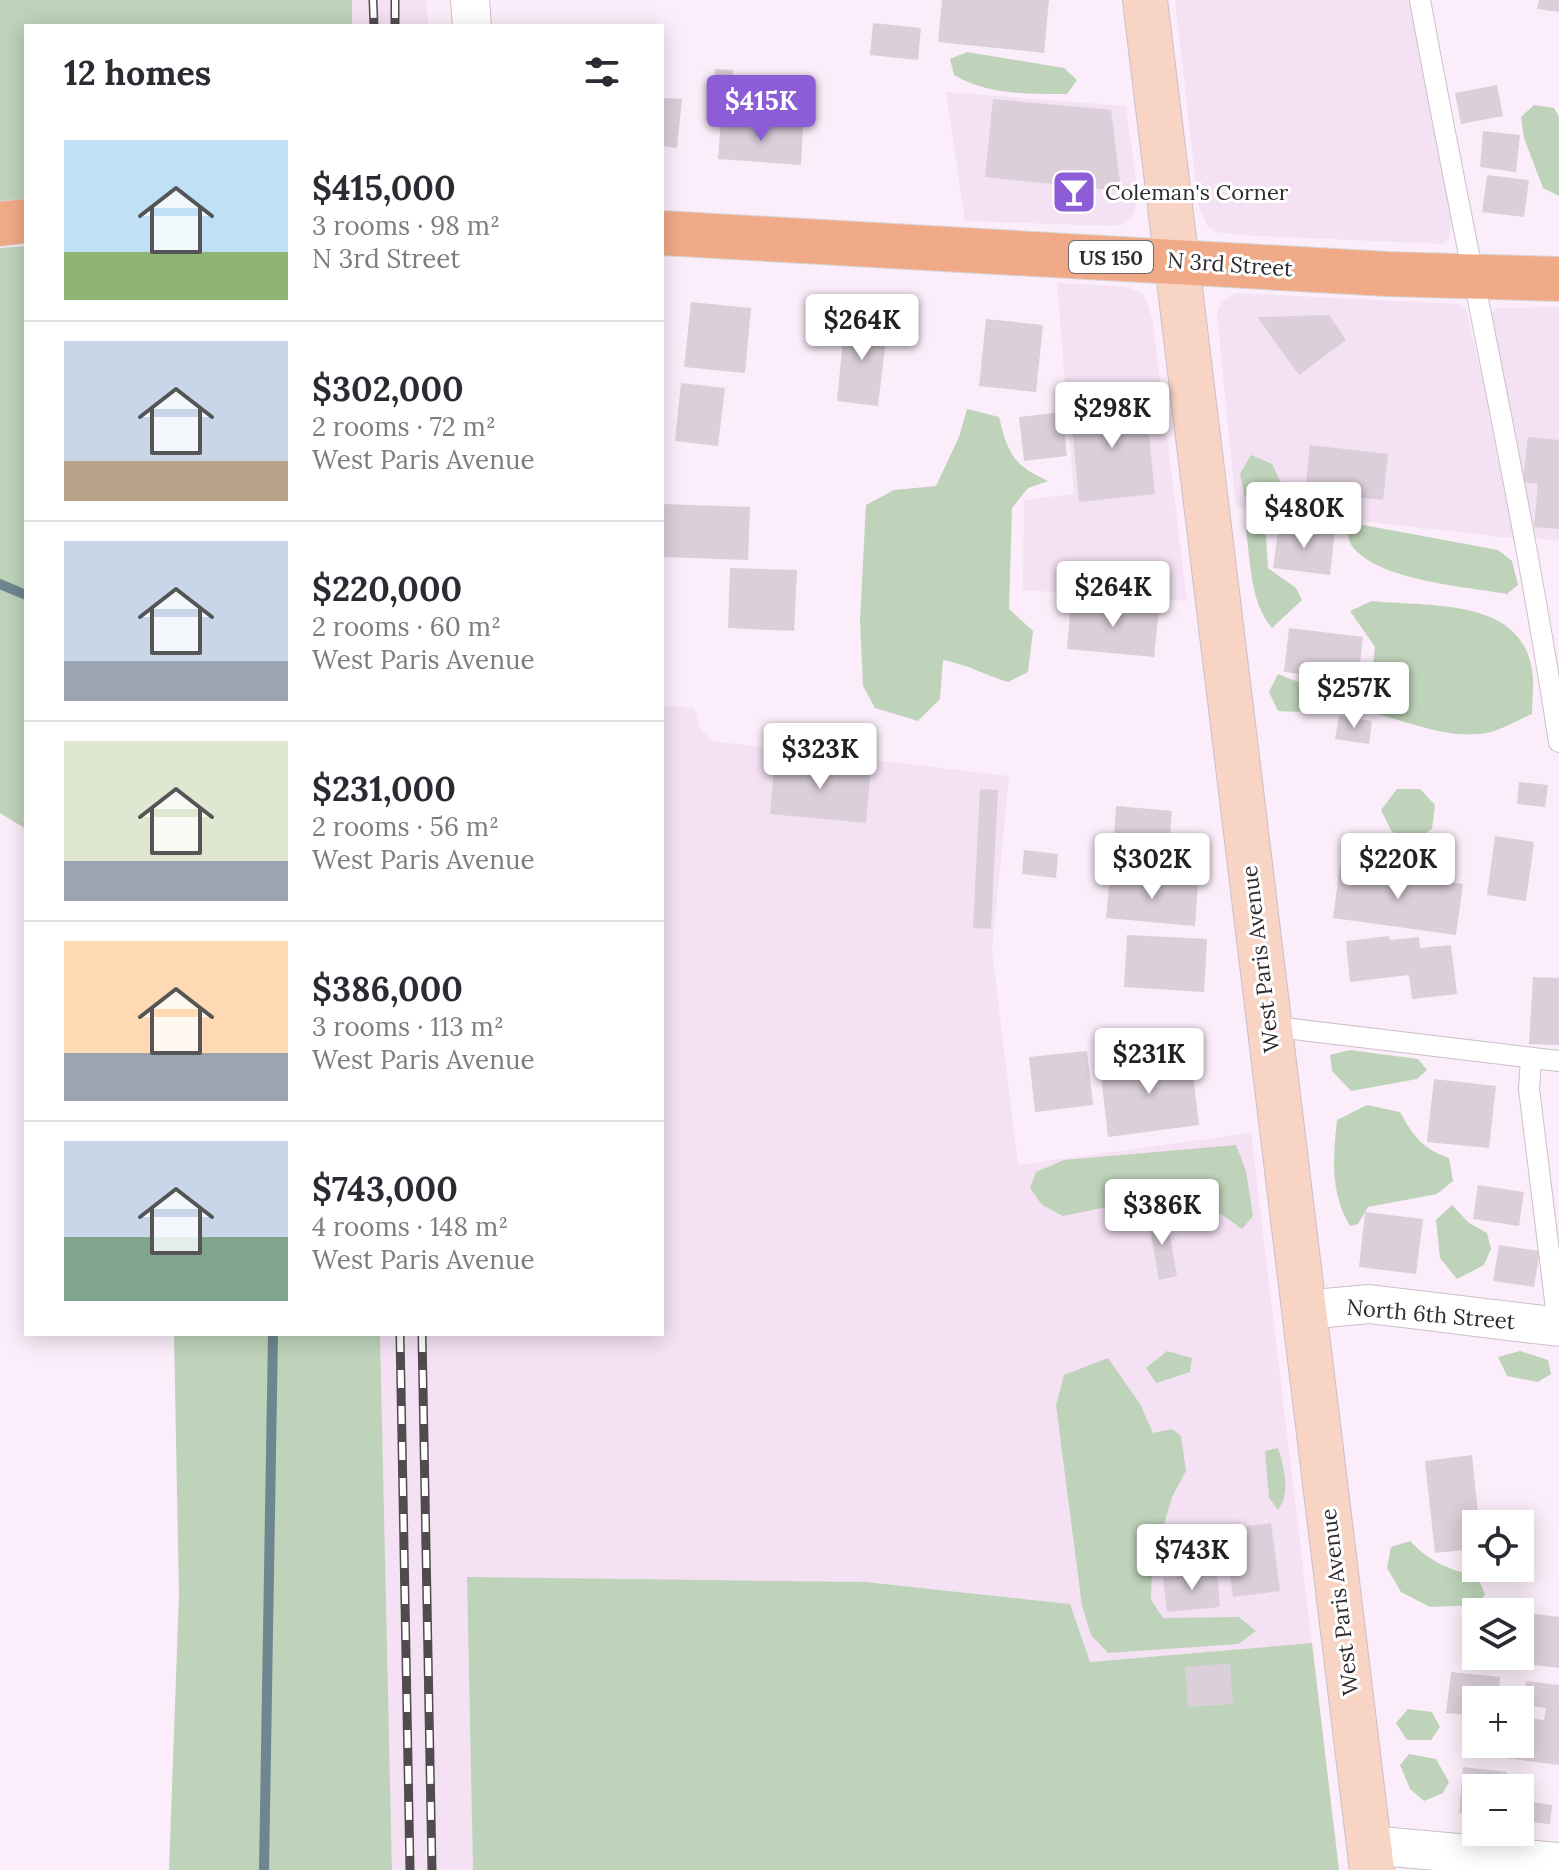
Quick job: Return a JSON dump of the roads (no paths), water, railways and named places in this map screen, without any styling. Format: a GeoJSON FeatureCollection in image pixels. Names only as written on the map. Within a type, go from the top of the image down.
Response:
{"type":"FeatureCollection","features":[{"type":"Feature","properties":{"kind":"main road","name":"West Paris Avenue"},"geometry":{"type":"LineString","coordinates":[[1145,0],[1371,1857]]}},
{"type":"Feature","properties":{"kind":"main road"},"geometry":{"type":"LineString","coordinates":[[0,224],[24,221]]}},
{"type":"Feature","properties":{"kind":"main road","name":"N 3rd Street"},"geometry":{"type":"LineString","coordinates":[[664,233],[1559,279]]}},
{"type":"Feature","properties":{"kind":"street"},"geometry":{"type":"LineString","coordinates":[[470,0],[472,24]]}},
{"type":"Feature","properties":{"kind":"street","name":"North 6th Street"},"geometry":{"type":"LineString","coordinates":[[1304,1310],[1369,1304],[1559,1329]]}},
{"type":"Feature","properties":{"kind":"street"},"geometry":{"type":"LineString","coordinates":[[1371,1857],[1559,1862]]}},
{"type":"Feature","properties":{"kind":"lane"},"geometry":{"type":"LineString","coordinates":[[1420,0],[1471,276],[1534,576],[1559,742]]}},
{"type":"Feature","properties":{"kind":"lane"},"geometry":{"type":"LineString","coordinates":[[1268,1026],[1559,1061]]}},
{"type":"Feature","properties":{"kind":"lane"},"geometry":{"type":"LineString","coordinates":[[1531,1059],[1529,1089],[1559,1329]]}},
{"type":"Feature","properties":{"kind":"waterway"},"geometry":{"type":"LineString","coordinates":[[0,584],[24,594]]}},
{"type":"Feature","properties":{"kind":"waterway"},"geometry":{"type":"LineString","coordinates":[[264,1870],[273,1336]]}},
{"type":"Feature","properties":{"kind":"railway"},"geometry":{"type":"LineString","coordinates":[[373,0],[374,24]]}},
{"type":"Feature","properties":{"kind":"railway"},"geometry":{"type":"LineString","coordinates":[[395,0],[395,24]]}},
{"type":"Feature","properties":{"kind":"railway"},"geometry":{"type":"LineString","coordinates":[[400,1336],[410,1870]]}},
{"type":"Feature","properties":{"kind":"railway"},"geometry":{"type":"LineString","coordinates":[[422,1336],[432,1870]]}},
{"type":"Feature","properties":{"kind":"place","name":"Coleman's Corner"},"geometry":{"type":"Point","coordinates":[1074,192]}}]}
